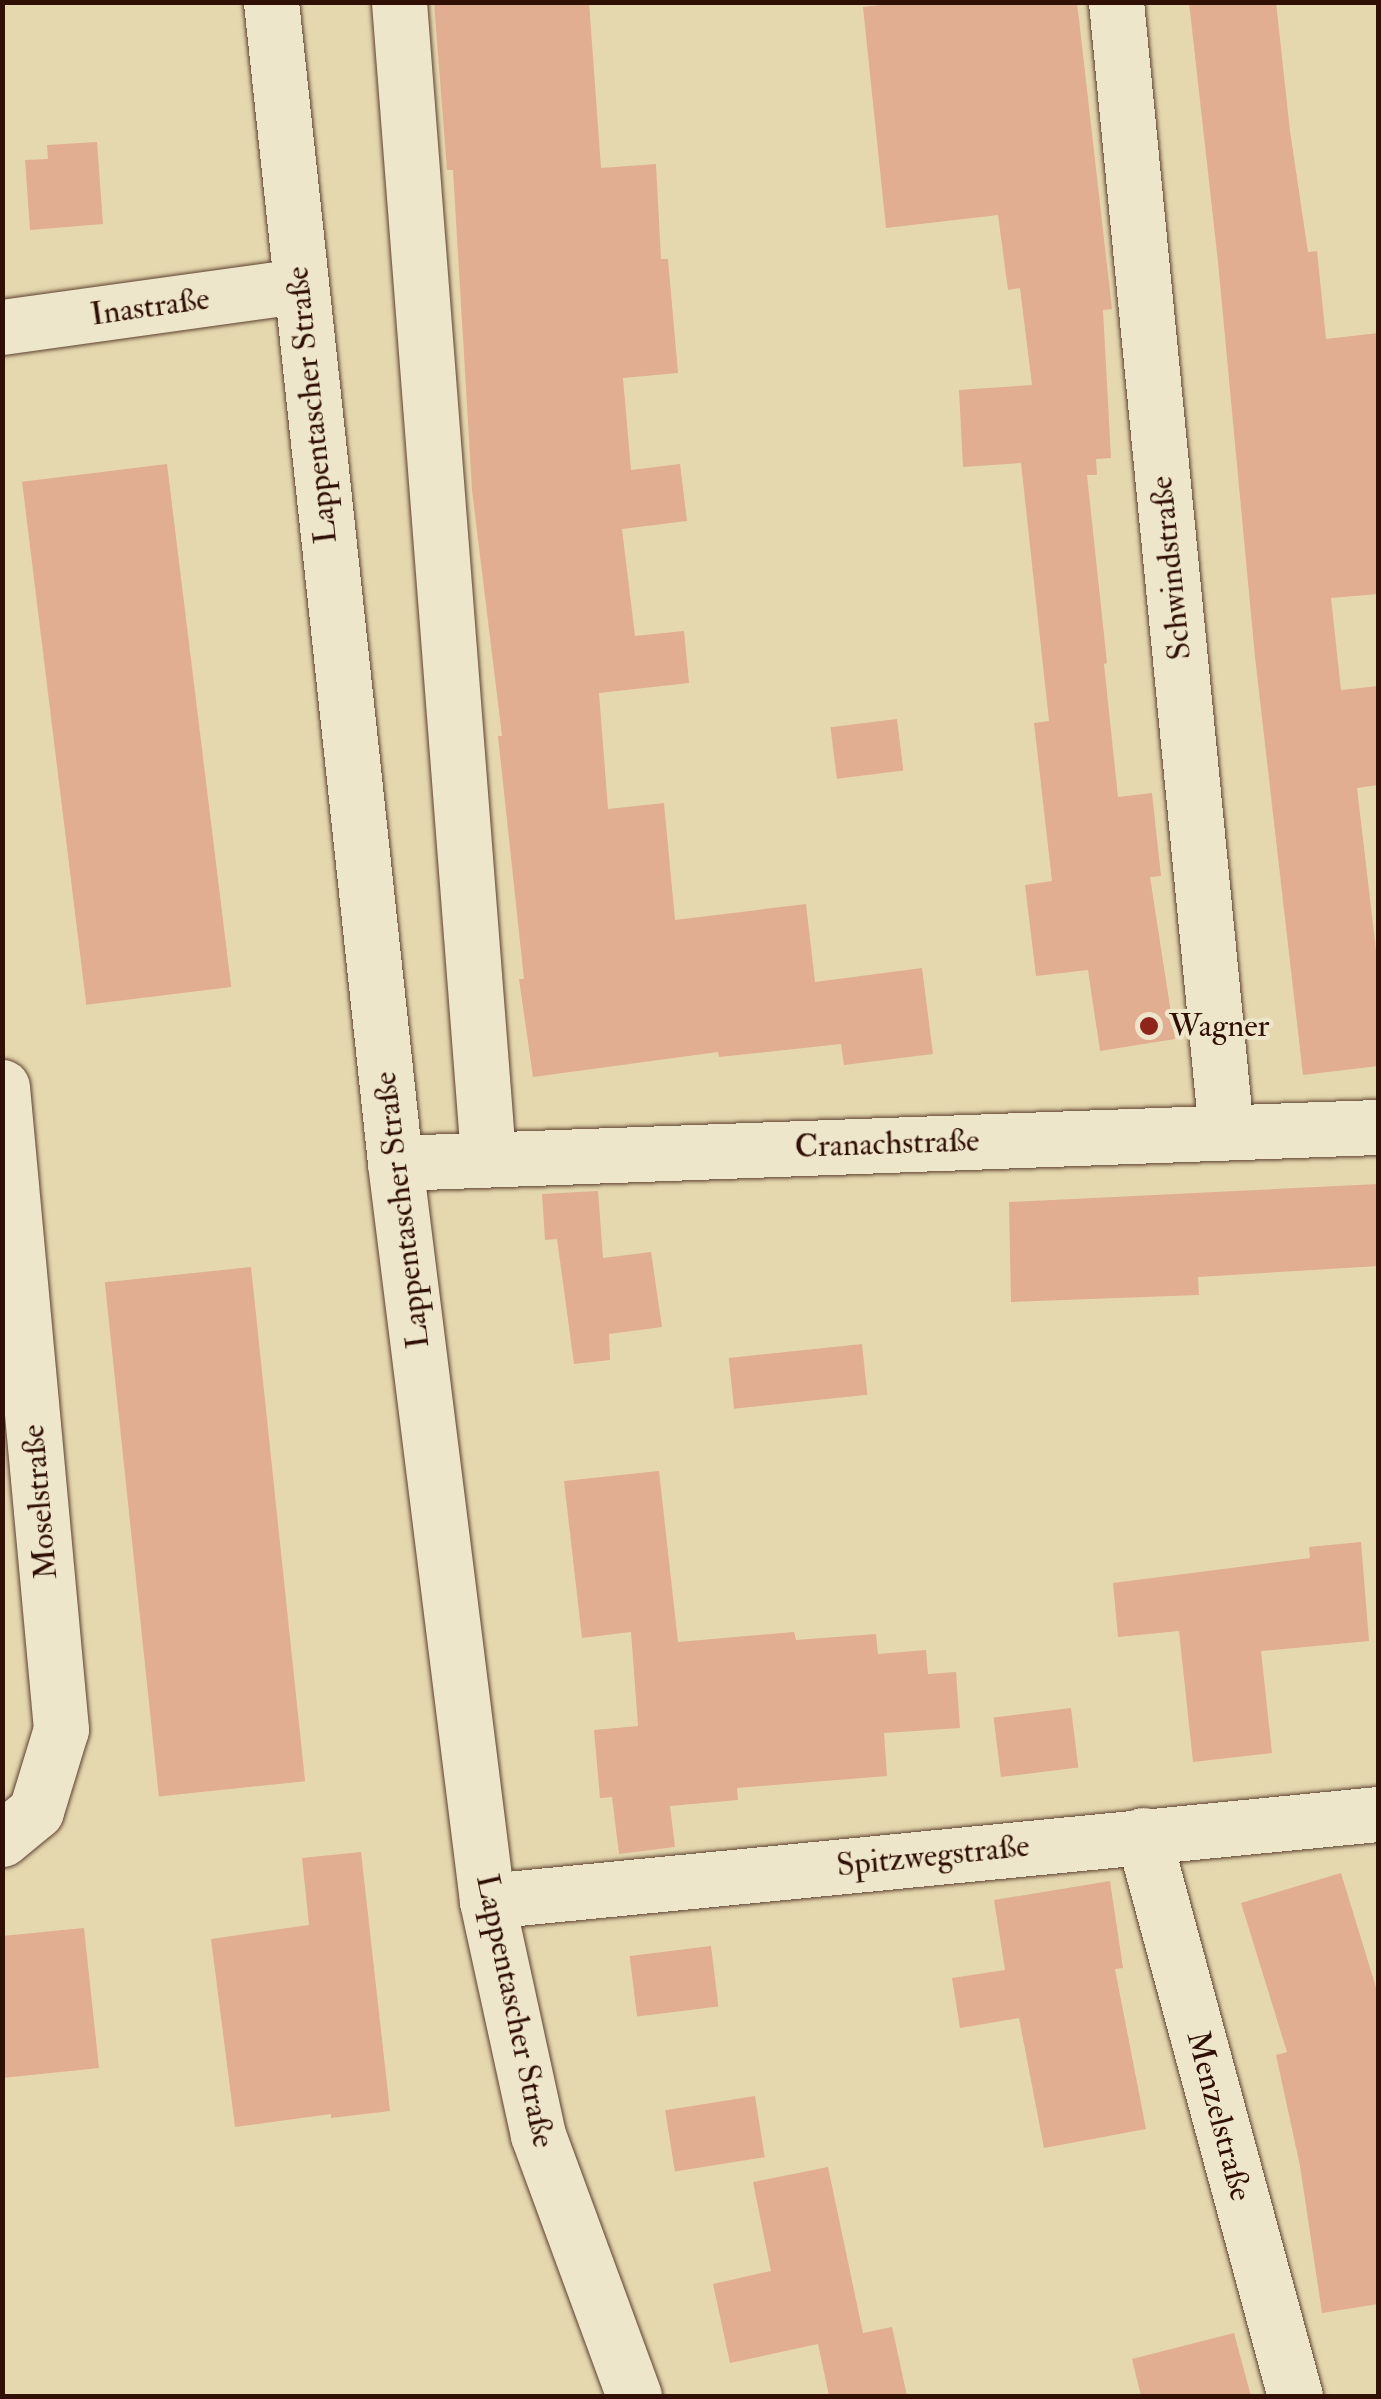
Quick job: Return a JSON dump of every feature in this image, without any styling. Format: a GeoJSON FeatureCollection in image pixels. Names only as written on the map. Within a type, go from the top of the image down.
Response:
{"type":"FeatureCollection","features":[{"type":"Feature","properties":{"kind":"street","name":"Lappentascher Straße"},"geometry":{"type":"LineString","coordinates":[[272,2],[298,286],[395,1164],[487,1901],[538,2135],[634,2396]]}},
{"type":"Feature","properties":{"kind":"street"},"geometry":{"type":"LineString","coordinates":[[399,2],[488,1157]]}},
{"type":"Feature","properties":{"kind":"street","name":"Schwindstraße"},"geometry":{"type":"LineString","coordinates":[[1116,2],[1226,1133]]}},
{"type":"Feature","properties":{"kind":"street","name":"Inastraße"},"geometry":{"type":"LineString","coordinates":[[2,327],[298,286]]}},
{"type":"Feature","properties":{"kind":"street","name":"Moselstraße"},"geometry":{"type":"LineString","coordinates":[[2,1087],[61,1729],[36,1810],[2,1838]]}},
{"type":"Feature","properties":{"kind":"street","name":"Cranachstraße"},"geometry":{"type":"LineString","coordinates":[[395,1164],[488,1157],[1378,1127]]}},
{"type":"Feature","properties":{"kind":"street","name":"Spitzwegstraße"},"geometry":{"type":"LineString","coordinates":[[487,1901],[1378,1814]]}},
{"type":"Feature","properties":{"kind":"street","name":"Menzelstraße"},"geometry":{"type":"LineString","coordinates":[[1142,1835],[1295,2396]]}},
{"type":"Feature","properties":{"kind":"building"},"geometry":{"type":"Polygon","coordinates":[[[434,2],[589,2],[601,168],[656,164],[661,259],[668,259],[678,373],[623,378],[631,470],[680,464],[687,521],[622,529],[635,636],[684,631],[689,683],[599,693],[608,809],[664,803],[675,920],[806,904],[815,982],[922,968],[933,1054],[844,1065],[841,1044],[719,1057],[718,1052],[533,1077],[519,979],[524,979],[498,736],[502,736],[472,490],[453,170],[447,170],[434,2]]]}},
{"type":"Feature","properties":{"kind":"building"},"geometry":{"type":"Polygon","coordinates":[[[907,2],[1077,2],[1112,309],[1103,310],[1111,458],[1096,459],[1097,475],[1087,475],[1107,663],[1104,664],[1118,797],[1152,793],[1161,876],[1150,877],[1175,1039],[1100,1051],[1088,970],[1036,976],[1025,885],[1052,881],[1034,723],[1049,721],[1021,463],[963,467],[959,390],[1032,385],[1020,288],[1008,290],[998,215],[886,228],[863,7],[907,2]]]}},
{"type":"Feature","properties":{"kind":"building"},"geometry":{"type":"Polygon","coordinates":[[[1189,2],[1276,2],[1290,131],[1308,252],[1317,251],[1326,339],[1378,333],[1378,594],[1331,598],[1341,690],[1378,686],[1378,785],[1357,788],[1378,967],[1378,1066],[1303,1075],[1255,657],[1189,2]]]}},
{"type":"Feature","properties":{"kind":"building"},"geometry":{"type":"Polygon","coordinates":[[[97,142],[103,224],[30,230],[25,160],[48,159],[47,145],[97,142]]]}},
{"type":"Feature","properties":{"kind":"building"},"geometry":{"type":"Polygon","coordinates":[[[167,464],[231,987],[86,1005],[22,482],[167,464]]]}},
{"type":"Feature","properties":{"kind":"building"},"geometry":{"type":"Polygon","coordinates":[[[897,719],[903,771],[837,779],[830,727],[897,719]]]}},
{"type":"Feature","properties":{"kind":"building"},"geometry":{"type":"Polygon","coordinates":[[[1378,1184],[1378,1266],[1198,1277],[1199,1295],[1011,1302],[1009,1202],[1378,1184]]]}},
{"type":"Feature","properties":{"kind":"building"},"geometry":{"type":"Polygon","coordinates":[[[598,1191],[603,1258],[651,1252],[662,1327],[609,1334],[610,1360],[574,1364],[557,1239],[545,1240],[542,1194],[598,1191]]]}},
{"type":"Feature","properties":{"kind":"building"},"geometry":{"type":"Polygon","coordinates":[[[251,1267],[305,1781],[159,1797],[105,1282],[251,1267]]]}},
{"type":"Feature","properties":{"kind":"building"},"geometry":{"type":"Polygon","coordinates":[[[862,1344],[867,1395],[734,1409],[729,1358],[862,1344]]]}},
{"type":"Feature","properties":{"kind":"building"},"geometry":{"type":"Polygon","coordinates":[[[659,1471],[678,1642],[794,1632],[796,1640],[876,1634],[878,1654],[926,1650],[928,1674],[956,1672],[960,1728],[884,1733],[887,1776],[737,1788],[738,1800],[670,1806],[675,1847],[619,1854],[612,1797],[600,1798],[594,1730],[638,1726],[631,1632],[582,1638],[564,1481],[659,1471]]]}},
{"type":"Feature","properties":{"kind":"building"},"geometry":{"type":"Polygon","coordinates":[[[1361,1542],[1369,1641],[1261,1651],[1272,1753],[1193,1762],[1179,1631],[1118,1637],[1113,1583],[1310,1558],[1309,1547],[1361,1542]]]}},
{"type":"Feature","properties":{"kind":"building"},"geometry":{"type":"Polygon","coordinates":[[[1071,1708],[1078,1768],[1001,1777],[994,1718],[1071,1708]]]}},
{"type":"Feature","properties":{"kind":"building"},"geometry":{"type":"Polygon","coordinates":[[[361,1852],[390,2111],[331,2118],[331,2114],[235,2127],[211,1939],[309,1925],[302,1858],[361,1852]]]}},
{"type":"Feature","properties":{"kind":"building"},"geometry":{"type":"Polygon","coordinates":[[[1341,1873],[1378,1994],[1378,2304],[1322,2313],[1300,2166],[1276,2055],[1287,2052],[1241,1903],[1341,1873]]]}},
{"type":"Feature","properties":{"kind":"building"},"geometry":{"type":"Polygon","coordinates":[[[1110,1881],[1123,1968],[1115,1969],[1146,2129],[1044,2148],[1019,2018],[960,2028],[952,1978],[1005,1970],[994,1900],[1110,1881]]]}},
{"type":"Feature","properties":{"kind":"building"},"geometry":{"type":"Polygon","coordinates":[[[84,1928],[99,2068],[2,2078],[2,1936],[84,1928]]]}},
{"type":"Feature","properties":{"kind":"building"},"geometry":{"type":"Polygon","coordinates":[[[711,1946],[718,2007],[637,2017],[630,1956],[711,1946]]]}},
{"type":"Feature","properties":{"kind":"building"},"geometry":{"type":"Polygon","coordinates":[[[755,2096],[765,2157],[675,2171],[665,2110],[755,2096]]]}},
{"type":"Feature","properties":{"kind":"building"},"geometry":{"type":"Polygon","coordinates":[[[828,2167],[863,2333],[892,2327],[907,2396],[829,2396],[818,2344],[730,2363],[713,2284],[771,2271],[753,2182],[828,2167]]]}},
{"type":"Feature","properties":{"kind":"building"},"geometry":{"type":"Polygon","coordinates":[[[1234,2333],[1251,2396],[1141,2396],[1132,2359],[1234,2333]]]}},
{"type":"Feature","properties":{"kind":"place","name":"Wagner"},"geometry":{"type":"Point","coordinates":[1149,1026]}}]}
